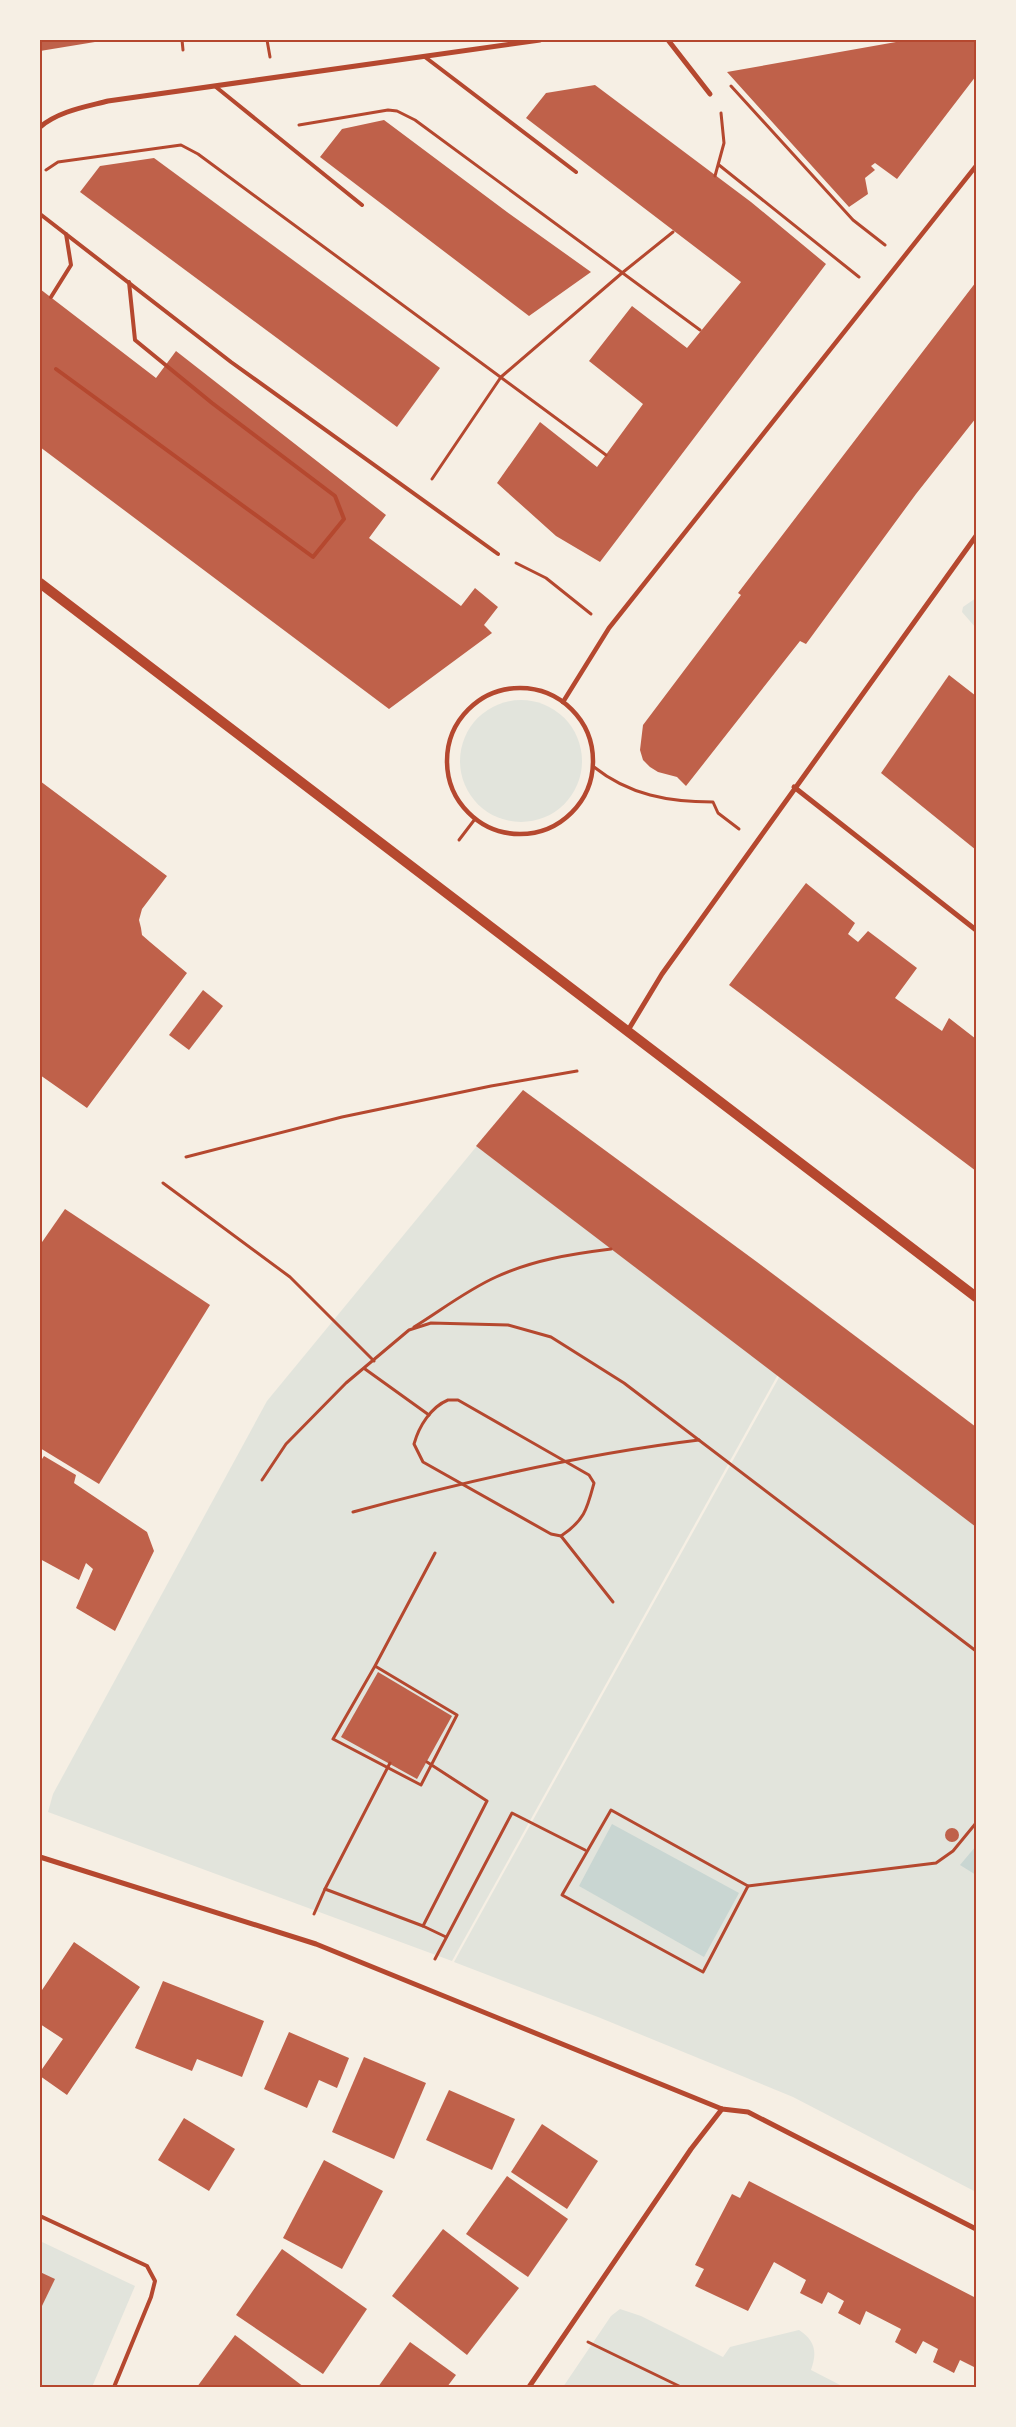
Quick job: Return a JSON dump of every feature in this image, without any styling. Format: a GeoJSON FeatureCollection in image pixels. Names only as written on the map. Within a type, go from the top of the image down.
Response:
{"type":"FeatureCollection","features":[{"type":"Feature","properties":{"kind":"main road"},"geometry":{"type":"LineString","coordinates":[[40,583],[976,1297]]}},
{"type":"Feature","properties":{"kind":"street"},"geometry":{"type":"LineString","coordinates":[[40,127],[54,118],[73,110],[108,101],[540,40]]}},
{"type":"Feature","properties":{"kind":"street"},"geometry":{"type":"LineString","coordinates":[[668,40],[710,94]]}},
{"type":"Feature","properties":{"kind":"street"},"geometry":{"type":"LineString","coordinates":[[563,702],[609,628],[976,166]]}},
{"type":"Feature","properties":{"kind":"street"},"geometry":{"type":"LineString","coordinates":[[627,1032],[662,974],[976,536]]}},
{"type":"Feature","properties":{"kind":"street"},"geometry":{"type":"LineString","coordinates":[[518,688],[542,691],[563,702],[580,719],[591,742],[594,767],[588,791],[574,812],[554,827],[530,835],[505,834],[482,825],[463,808],[451,788],[446,765],[449,741],[458,720],[474,703],[495,692],[518,688]]}},
{"type":"Feature","properties":{"kind":"street"},"geometry":{"type":"LineString","coordinates":[[794,788],[976,930]]}},
{"type":"Feature","properties":{"kind":"street"},"geometry":{"type":"LineString","coordinates":[[40,1856],[316,1944],[722,2109],[748,2112],[976,2229]]}},
{"type":"Feature","properties":{"kind":"street"},"geometry":{"type":"LineString","coordinates":[[529,2387],[691,2149],[722,2109]]}},
{"type":"Feature","properties":{"kind":"lane"},"geometry":{"type":"LineString","coordinates":[[425,57],[576,172]]}},
{"type":"Feature","properties":{"kind":"lane"},"geometry":{"type":"LineString","coordinates":[[216,87],[362,205]]}},
{"type":"Feature","properties":{"kind":"lane"},"geometry":{"type":"LineString","coordinates":[[40,214],[231,362],[420,496],[498,554]]}},
{"type":"Feature","properties":{"kind":"lane"},"geometry":{"type":"LineString","coordinates":[[51,297],[72,264],[66,234]]}},
{"type":"Feature","properties":{"kind":"lane"},"geometry":{"type":"LineString","coordinates":[[56,369],[314,557],[344,519],[335,496],[212,403],[135,340],[129,282]]}},
{"type":"Feature","properties":{"kind":"lane"},"geometry":{"type":"LineString","coordinates":[[40,2216],[146,2266],[154,2281],[152,2297],[114,2387]]}},
{"type":"Feature","properties":{"kind":"path"},"geometry":{"type":"LineString","coordinates":[[182,40],[183,50]]}},
{"type":"Feature","properties":{"kind":"path"},"geometry":{"type":"LineString","coordinates":[[728,83],[853,220],[902,259]]}},
{"type":"Feature","properties":{"kind":"path"},"geometry":{"type":"LineString","coordinates":[[710,94],[722,115],[724,128],[724,143],[715,176]]}},
{"type":"Feature","properties":{"kind":"path"},"geometry":{"type":"LineString","coordinates":[[294,121],[300,126],[329,119],[388,110],[397,111],[416,120],[700,330]]}},
{"type":"Feature","properties":{"kind":"path"},"geometry":{"type":"LineString","coordinates":[[46,170],[58,162],[180,145],[198,154],[606,455]]}},
{"type":"Feature","properties":{"kind":"path"},"geometry":{"type":"LineString","coordinates":[[719,165],[877,291]]}},
{"type":"Feature","properties":{"kind":"path"},"geometry":{"type":"LineString","coordinates":[[420,496],[501,377],[622,273],[673,232]]}},
{"type":"Feature","properties":{"kind":"path"},"geometry":{"type":"LineString","coordinates":[[498,554],[546,578],[609,628]]}},
{"type":"Feature","properties":{"kind":"path"},"geometry":{"type":"LineString","coordinates":[[594,767],[606,776],[645,795],[680,802],[713,802],[718,813],[756,841]]}},
{"type":"Feature","properties":{"kind":"path"},"geometry":{"type":"LineString","coordinates":[[460,840],[475,818]]}},
{"type":"Feature","properties":{"kind":"path"},"geometry":{"type":"LineString","coordinates":[[186,1157],[342,1117],[490,1086],[577,1071]]}},
{"type":"Feature","properties":{"kind":"path"},"geometry":{"type":"LineString","coordinates":[[163,1184],[290,1277],[374,1361]]}},
{"type":"Feature","properties":{"kind":"path"},"geometry":{"type":"LineString","coordinates":[[262,1480],[286,1444],[346,1384],[409,1330],[494,1277],[530,1264],[555,1258],[611,1250]]}},
{"type":"Feature","properties":{"kind":"path"},"geometry":{"type":"LineString","coordinates":[[409,1330],[431,1323],[508,1325],[551,1337],[624,1383],[976,1650]]}},
{"type":"Feature","properties":{"kind":"path"},"geometry":{"type":"LineString","coordinates":[[365,1369],[429,1414]]}},
{"type":"Feature","properties":{"kind":"path"},"geometry":{"type":"LineString","coordinates":[[561,1536],[575,1527],[584,1516],[594,1483],[589,1474],[458,1400],[448,1400],[440,1404],[429,1414],[414,1444],[423,1462],[551,1534],[561,1536],[613,1602]]}},
{"type":"Feature","properties":{"kind":"path"},"geometry":{"type":"LineString","coordinates":[[353,1512],[462,1484],[565,1461],[699,1440]]}},
{"type":"Feature","properties":{"kind":"path"},"geometry":{"type":"LineString","coordinates":[[376,1666],[457,1715],[429,1764],[421,1785],[333,1739],[376,1666],[435,1553]]}},
{"type":"Feature","properties":{"kind":"path"},"geometry":{"type":"LineString","coordinates":[[314,1914],[324,1889],[390,1763]]}},
{"type":"Feature","properties":{"kind":"path"},"geometry":{"type":"LineString","coordinates":[[423,1926],[487,1800],[429,1764]]}},
{"type":"Feature","properties":{"kind":"path"},"geometry":{"type":"LineString","coordinates":[[748,1886],[703,1972],[562,1895],[585,1850],[610,1810],[748,1886],[936,1863],[953,1851],[976,1823]]}},
{"type":"Feature","properties":{"kind":"path"},"geometry":{"type":"LineString","coordinates":[[435,1959],[512,1813],[585,1850]]}},
{"type":"Feature","properties":{"kind":"path"},"geometry":{"type":"LineString","coordinates":[[324,1889],[423,1926],[446,1937]]}},
{"type":"Feature","properties":{"kind":"path"},"geometry":{"type":"LineString","coordinates":[[587,2342],[681,2387]]}},
{"type":"Feature","properties":{"kind":"shaded area"},"geometry":{"type":"Polygon","coordinates":[[[976,598],[976,628],[962,612],[963,607],[976,598]]]}},
{"type":"Feature","properties":{"kind":"shaded area"},"geometry":{"type":"Polygon","coordinates":[[[521,700],[533,701],[544,705],[555,710],[564,718],[572,727],[577,738],[581,749],[581,773],[577,784],[572,795],[564,804],[555,812],[544,817],[533,821],[521,822],[509,821],[498,817],[487,812],[478,804],[470,795],[465,784],[461,773],[460,761],[461,749],[465,738],[470,727],[478,718],[487,710],[498,705],[509,701],[521,700]]]}},
{"type":"Feature","properties":{"kind":"shaded area"},"geometry":{"type":"Polygon","coordinates":[[[523,1090],[816,1306],[452,1961],[48,1812],[53,1794],[267,1401],[523,1090]]]}},
{"type":"Feature","properties":{"kind":"shaded area"},"geometry":{"type":"Polygon","coordinates":[[[816,1311],[976,1432],[976,2192],[793,2097],[598,2017],[454,1962],[816,1311]]]}},
{"type":"Feature","properties":{"kind":"shaded area"},"geometry":{"type":"Polygon","coordinates":[[[612,1824],[739,1893],[704,1957],[579,1886],[612,1824]]]}},
{"type":"Feature","properties":{"kind":"shaded area"},"geometry":{"type":"Polygon","coordinates":[[[976,1846],[976,1875],[960,1865],[976,1846]]]}},
{"type":"Feature","properties":{"kind":"shaded area"},"geometry":{"type":"Polygon","coordinates":[[[40,2241],[135,2286],[92,2387],[40,2387],[40,2241]]]}},
{"type":"Feature","properties":{"kind":"shaded area"},"geometry":{"type":"Polygon","coordinates":[[[620,2309],[641,2316],[723,2357],[730,2347],[799,2330],[809,2338],[814,2348],[811,2370],[844,2387],[563,2387],[611,2316],[620,2309]]]}},
{"type":"Feature","properties":{"kind":"building"},"geometry":{"type":"Polygon","coordinates":[[[40,40],[101,40],[101,41],[40,51],[40,40]]]}},
{"type":"Feature","properties":{"kind":"building"},"geometry":{"type":"Polygon","coordinates":[[[898,40],[976,40],[976,76],[897,179],[875,163],[871,166],[875,170],[865,178],[868,194],[849,207],[727,72],[896,42],[898,40]]]}},
{"type":"Feature","properties":{"kind":"building"},"geometry":{"type":"Polygon","coordinates":[[[595,85],[751,202],[826,264],[600,562],[556,536],[497,483],[540,422],[597,467],[643,404],[589,361],[632,306],[687,348],[741,282],[526,118],[546,93],[595,85]]]}},
{"type":"Feature","properties":{"kind":"building"},"geometry":{"type":"Polygon","coordinates":[[[384,120],[591,272],[529,316],[320,157],[342,129],[384,120]]]}},
{"type":"Feature","properties":{"kind":"building"},"geometry":{"type":"Polygon","coordinates":[[[154,158],[440,368],[397,427],[80,192],[100,166],[154,158]]]}},
{"type":"Feature","properties":{"kind":"building"},"geometry":{"type":"Polygon","coordinates":[[[976,282],[976,418],[916,494],[806,644],[800,641],[686,786],[677,777],[658,772],[650,767],[643,760],[640,750],[643,725],[741,595],[738,593],[976,282]]]}},
{"type":"Feature","properties":{"kind":"building"},"geometry":{"type":"Polygon","coordinates":[[[40,289],[156,378],[176,351],[386,515],[369,538],[461,606],[475,588],[498,607],[484,625],[492,633],[389,709],[40,447],[40,289]]]}},
{"type":"Feature","properties":{"kind":"building"},"geometry":{"type":"Polygon","coordinates":[[[949,675],[976,696],[976,850],[881,773],[949,675]]]}},
{"type":"Feature","properties":{"kind":"building"},"geometry":{"type":"Polygon","coordinates":[[[40,781],[167,876],[142,909],[139,920],[142,935],[187,973],[87,1108],[40,1075],[40,781]]]}},
{"type":"Feature","properties":{"kind":"building"},"geometry":{"type":"Polygon","coordinates":[[[806,883],[855,923],[848,934],[858,942],[868,931],[917,968],[895,998],[942,1031],[949,1018],[976,1039],[976,1171],[729,985],[806,883]]]}},
{"type":"Feature","properties":{"kind":"building"},"geometry":{"type":"Polygon","coordinates":[[[203,990],[223,1006],[189,1050],[169,1035],[203,990]]]}},
{"type":"Feature","properties":{"kind":"building"},"geometry":{"type":"Polygon","coordinates":[[[523,1090],[757,1262],[976,1427],[976,1527],[476,1146],[523,1090]]]}},
{"type":"Feature","properties":{"kind":"building"},"geometry":{"type":"Polygon","coordinates":[[[65,1209],[210,1305],[99,1484],[40,1448],[40,1245],[65,1209]]]}},
{"type":"Feature","properties":{"kind":"building"},"geometry":{"type":"Polygon","coordinates":[[[44,1456],[76,1475],[74,1483],[147,1532],[154,1551],[115,1631],[76,1608],[93,1569],[86,1563],[79,1580],[40,1559],[40,1462],[44,1456]]]}},
{"type":"Feature","properties":{"kind":"building"},"geometry":{"type":"Polygon","coordinates":[[[378,1672],[452,1716],[417,1779],[341,1737],[378,1672]]]}},
{"type":"Feature","properties":{"kind":"building"},"geometry":{"type":"Polygon","coordinates":[[[949,1828],[955,1828],[959,1835],[955,1842],[949,1842],[945,1838],[945,1832],[949,1828]]]}},
{"type":"Feature","properties":{"kind":"building"},"geometry":{"type":"Polygon","coordinates":[[[74,1942],[140,1987],[67,2095],[40,2076],[40,2072],[63,2039],[40,2024],[40,1993],[74,1942]]]}},
{"type":"Feature","properties":{"kind":"building"},"geometry":{"type":"Polygon","coordinates":[[[163,1981],[264,2021],[242,2077],[197,2059],[192,2071],[135,2048],[163,1981]]]}},
{"type":"Feature","properties":{"kind":"building"},"geometry":{"type":"Polygon","coordinates":[[[289,2032],[349,2058],[337,2088],[319,2080],[307,2108],[264,2089],[289,2032]]]}},
{"type":"Feature","properties":{"kind":"building"},"geometry":{"type":"Polygon","coordinates":[[[364,2057],[426,2083],[394,2159],[332,2132],[364,2057]]]}},
{"type":"Feature","properties":{"kind":"building"},"geometry":{"type":"Polygon","coordinates":[[[449,2090],[515,2119],[492,2170],[426,2140],[449,2090]]]}},
{"type":"Feature","properties":{"kind":"building"},"geometry":{"type":"Polygon","coordinates":[[[184,2118],[235,2149],[209,2191],[158,2160],[184,2118]]]}},
{"type":"Feature","properties":{"kind":"building"},"geometry":{"type":"Polygon","coordinates":[[[542,2124],[598,2161],[567,2209],[511,2172],[542,2124]]]}},
{"type":"Feature","properties":{"kind":"building"},"geometry":{"type":"Polygon","coordinates":[[[324,2160],[383,2191],[342,2269],[283,2238],[324,2160]]]}},
{"type":"Feature","properties":{"kind":"building"},"geometry":{"type":"Polygon","coordinates":[[[507,2176],[568,2219],[528,2277],[466,2234],[507,2176]]]}},
{"type":"Feature","properties":{"kind":"building"},"geometry":{"type":"Polygon","coordinates":[[[749,2181],[976,2298],[976,2368],[960,2360],[954,2373],[933,2362],[938,2349],[923,2341],[916,2354],[895,2342],[901,2329],[866,2311],[860,2325],[838,2313],[844,2301],[828,2292],[822,2304],[800,2293],[806,2280],[774,2262],[748,2311],[695,2286],[704,2269],[695,2265],[732,2194],[740,2198],[749,2181]]]}},
{"type":"Feature","properties":{"kind":"building"},"geometry":{"type":"Polygon","coordinates":[[[443,2229],[519,2288],[467,2355],[392,2296],[443,2229]]]}},
{"type":"Feature","properties":{"kind":"building"},"geometry":{"type":"Polygon","coordinates":[[[282,2249],[367,2309],[323,2374],[236,2315],[282,2249]]]}},
{"type":"Feature","properties":{"kind":"building"},"geometry":{"type":"Polygon","coordinates":[[[40,2272],[55,2279],[40,2310],[40,2272]]]}},
{"type":"Feature","properties":{"kind":"building"},"geometry":{"type":"Polygon","coordinates":[[[235,2335],[304,2387],[197,2387],[235,2335]]]}},
{"type":"Feature","properties":{"kind":"building"},"geometry":{"type":"Polygon","coordinates":[[[410,2342],[456,2375],[447,2387],[378,2387],[410,2342]]]}}]}
